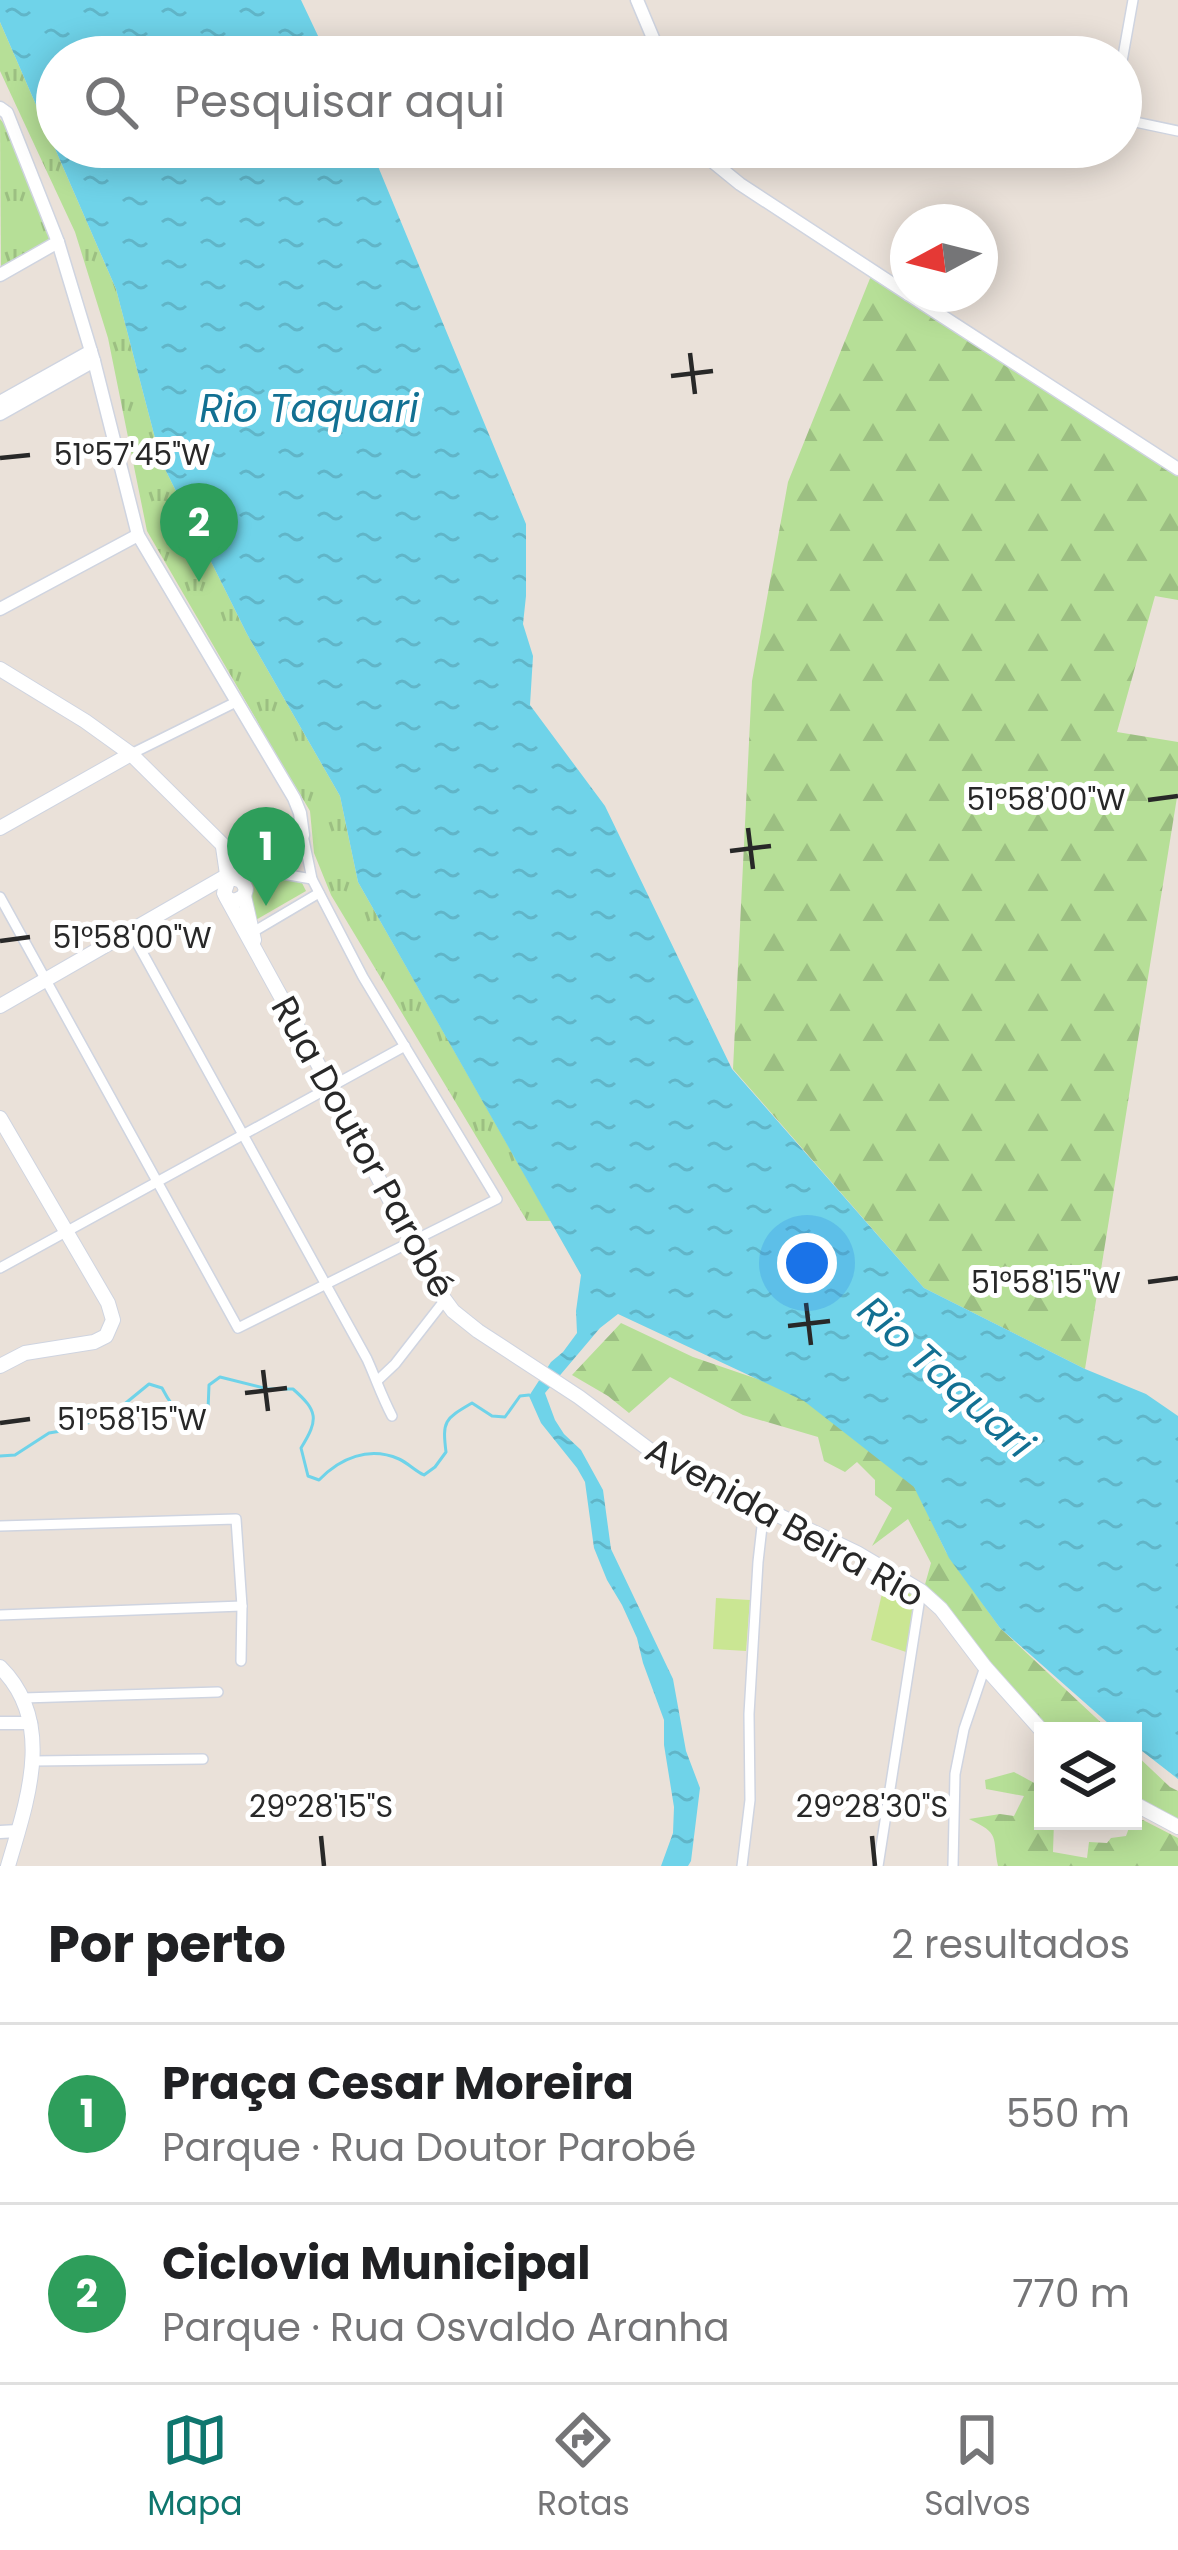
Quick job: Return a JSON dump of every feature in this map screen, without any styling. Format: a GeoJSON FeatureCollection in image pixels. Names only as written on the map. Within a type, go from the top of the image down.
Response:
{"type":"FeatureCollection","features":[{"type":"Feature","properties":{"kind":"main road"},"geometry":{"type":"LineString","coordinates":[[0,669],[130,754],[223,847],[234,884],[200,892],[0,1006]]}},
{"type":"Feature","properties":{"kind":"main road"},"geometry":{"type":"LineString","coordinates":[[0,828],[130,754]]}},
{"type":"Feature","properties":{"kind":"main road","name":"Rua Doutor Parobé"},"geometry":{"type":"LineString","coordinates":[[234,884],[258,956]]}},
{"type":"Feature","properties":{"kind":"main road","name":"Rua Doutor Parobé"},"geometry":{"type":"LineString","coordinates":[[234,884],[258,956],[444,1301],[478,1331],[557,1384]]}},
{"type":"Feature","properties":{"kind":"main road"},"geometry":{"type":"LineString","coordinates":[[0,1118],[109,1303],[113,1320],[106,1336],[94,1342],[25,1353],[0,1366]]}},
{"type":"Feature","properties":{"kind":"main road","name":"Avenida Beira Rio"},"geometry":{"type":"LineString","coordinates":[[557,1384],[663,1460],[857,1553],[921,1591],[1034,1722]]}},
{"type":"Feature","properties":{"kind":"main road"},"geometry":{"type":"LineString","coordinates":[[0,1667],[23,1698],[31,1723],[33,1761],[8,1866]]}},
{"type":"Feature","properties":{"kind":"main road"},"geometry":{"type":"LineString","coordinates":[[1142,1807],[1178,1827]]}},
{"type":"Feature","properties":{"kind":"street"},"geometry":{"type":"LineString","coordinates":[[637,0],[652,36]]}},
{"type":"Feature","properties":{"kind":"street"},"geometry":{"type":"LineString","coordinates":[[1127,36],[1133,0]]}},
{"type":"Feature","properties":{"kind":"street"},"geometry":{"type":"LineString","coordinates":[[0,99],[58,242],[93,356],[138,535],[294,798],[312,879],[363,977],[497,1199],[238,1328],[0,897]]}},
{"type":"Feature","properties":{"kind":"street"},"geometry":{"type":"LineString","coordinates":[[1142,123],[1178,130]]}},
{"type":"Feature","properties":{"kind":"street"},"geometry":{"type":"LineString","coordinates":[[720,168],[890,282]]}},
{"type":"Feature","properties":{"kind":"street"},"geometry":{"type":"LineString","coordinates":[[0,275],[58,242]]}},
{"type":"Feature","properties":{"kind":"street"},"geometry":{"type":"LineString","coordinates":[[936,312],[1178,469]]}},
{"type":"Feature","properties":{"kind":"street"},"geometry":{"type":"LineString","coordinates":[[0,414],[93,356]]}},
{"type":"Feature","properties":{"kind":"street"},"geometry":{"type":"LineString","coordinates":[[0,402],[44,384]]}},
{"type":"Feature","properties":{"kind":"street"},"geometry":{"type":"LineString","coordinates":[[0,609],[138,535]]}},
{"type":"Feature","properties":{"kind":"street"},"geometry":{"type":"LineString","coordinates":[[130,754],[236,702]]}},
{"type":"Feature","properties":{"kind":"street"},"geometry":{"type":"LineString","coordinates":[[234,884],[303,835]]}},
{"type":"Feature","properties":{"kind":"street"},"geometry":{"type":"LineString","coordinates":[[234,884],[259,870],[312,879]]}},
{"type":"Feature","properties":{"kind":"street"},"geometry":{"type":"LineString","coordinates":[[253,932],[319,893]]}},
{"type":"Feature","properties":{"kind":"street"},"geometry":{"type":"LineString","coordinates":[[131,932],[377,1381]]}},
{"type":"Feature","properties":{"kind":"street"},"geometry":{"type":"LineString","coordinates":[[0,1268],[405,1046]]}},
{"type":"Feature","properties":{"kind":"street"},"geometry":{"type":"LineString","coordinates":[[392,1416],[377,1381],[444,1301]]}},
{"type":"Feature","properties":{"kind":"street"},"geometry":{"type":"LineString","coordinates":[[742,1866],[750,1800],[751,1671],[764,1509]]}},
{"type":"Feature","properties":{"kind":"street"},"geometry":{"type":"LineString","coordinates":[[0,1526],[236,1519],[242,1660]]}},
{"type":"Feature","properties":{"kind":"street"},"geometry":{"type":"LineString","coordinates":[[878,1866],[921,1591]]}},
{"type":"Feature","properties":{"kind":"street"},"geometry":{"type":"LineString","coordinates":[[0,1616],[242,1606]]}},
{"type":"Feature","properties":{"kind":"street"},"geometry":{"type":"LineString","coordinates":[[952,1866],[955,1774],[985,1667]]}},
{"type":"Feature","properties":{"kind":"street"},"geometry":{"type":"LineString","coordinates":[[23,1698],[218,1692]]}},
{"type":"Feature","properties":{"kind":"street"},"geometry":{"type":"LineString","coordinates":[[0,1724],[31,1723]]}},
{"type":"Feature","properties":{"kind":"street"},"geometry":{"type":"LineString","coordinates":[[33,1761],[203,1760]]}},
{"type":"Feature","properties":{"kind":"street"},"geometry":{"type":"LineString","coordinates":[[0,1832],[18,1831]]}},
{"type":"Feature","properties":{"kind":"green space"},"geometry":{"type":"Polygon","coordinates":[[[0,22],[36,105],[36,148],[0,71],[0,22]]]}},
{"type":"Feature","properties":{"kind":"green space"},"geometry":{"type":"Polygon","coordinates":[[[0,119],[10,131],[51,239],[1,267],[0,119]]]}},
{"type":"Feature","properties":{"kind":"green space"},"geometry":{"type":"Polygon","coordinates":[[[45,168],[63,168],[116,289],[161,461],[247,634],[340,796],[358,882],[551,1221],[527,1221],[331,895],[314,853],[310,811],[294,784],[290,785],[147,531],[108,338],[75,232],[45,168]]]}},
{"type":"Feature","properties":{"kind":"green space"},"geometry":{"type":"Polygon","coordinates":[[[873,271],[890,282],[890,312],[936,312],[1178,469],[1178,600],[1155,596],[1117,732],[1178,742],[1178,791],[1085,1369],[924,1288],[733,1069],[752,681],[788,482],[873,271]]]}},
{"type":"Feature","properties":{"kind":"green space"},"geometry":{"type":"Polygon","coordinates":[[[255,873],[302,883],[306,891],[254,921],[247,877],[255,873]]]}},
{"type":"Feature","properties":{"kind":"green space"},"geometry":{"type":"Polygon","coordinates":[[[621,1323],[693,1357],[813,1398],[915,1487],[946,1552],[1000,1628],[1100,1722],[1042,1722],[987,1667],[924,1588],[931,1563],[908,1519],[872,1546],[892,1508],[875,1495],[875,1480],[857,1462],[845,1472],[824,1461],[818,1437],[743,1415],[670,1377],[629,1413],[572,1375],[621,1323]]]}},
{"type":"Feature","properties":{"kind":"green space"},"geometry":{"type":"Polygon","coordinates":[[[885,1581],[919,1593],[906,1652],[871,1640],[885,1581]]]}},
{"type":"Feature","properties":{"kind":"green space"},"geometry":{"type":"Polygon","coordinates":[[[716,1598],[750,1600],[746,1651],[713,1649],[716,1598]]]}},
{"type":"Feature","properties":{"kind":"green space"},"geometry":{"type":"Polygon","coordinates":[[[1142,1761],[1178,1791],[1178,1825],[1142,1803],[1142,1761]]]}},
{"type":"Feature","properties":{"kind":"green space"},"geometry":{"type":"Polygon","coordinates":[[[1014,1772],[1034,1783],[1034,1830],[1054,1830],[1053,1852],[1087,1858],[1089,1842],[1107,1843],[1126,1836],[1128,1830],[1142,1830],[1143,1820],[1178,1838],[1178,1866],[998,1866],[991,1833],[969,1819],[1014,1816],[1024,1796],[986,1789],[985,1780],[1014,1772]]]}},
{"type":"Feature","properties":{"kind":"water","name":"Rio Taquari"},"geometry":{"type":"Polygon","coordinates":[[[0,0],[301,0],[318,36],[36,36],[36,105],[0,22],[0,0]]]}},
{"type":"Feature","properties":{"kind":"water","name":"Rio Taquari"},"geometry":{"type":"Polygon","coordinates":[[[63,168],[379,168],[526,524],[523,624],[533,656],[530,705],[605,806],[732,1069],[924,1288],[1085,1369],[1146,1394],[1178,1416],[1178,1779],[1142,1751],[1142,1722],[1107,1722],[1000,1628],[949,1558],[914,1487],[804,1401],[618,1314],[600,1328],[545,1393],[555,1420],[581,1450],[603,1490],[611,1549],[673,1679],[686,1751],[700,1788],[691,1861],[688,1866],[661,1866],[673,1833],[674,1807],[664,1720],[637,1638],[594,1548],[585,1482],[541,1423],[529,1396],[577,1333],[581,1275],[358,882],[340,796],[247,634],[161,461],[116,289],[63,168]]]}},
{"type":"Feature","properties":{"kind":"waterway"},"geometry":{"type":"LineString","coordinates":[[0,1456],[15,1455],[49,1433],[73,1429],[116,1411],[149,1384],[162,1388],[180,1413],[200,1415],[208,1410],[209,1385],[220,1377],[268,1389],[293,1389],[307,1403],[313,1422],[301,1448],[308,1476],[319,1480],[346,1460],[366,1454],[388,1455],[424,1475],[446,1452],[445,1427],[456,1413],[472,1403],[492,1416],[505,1417],[520,1396],[529,1395]]}},
{"type":"Feature","properties":{"kind":"place","name":"Ciclovia Municipal"},"geometry":{"type":"Point","coordinates":[199,582]}},
{"type":"Feature","properties":{"kind":"place","name":"Praça Cesar Moreira"},"geometry":{"type":"Point","coordinates":[266,906]}}]}
